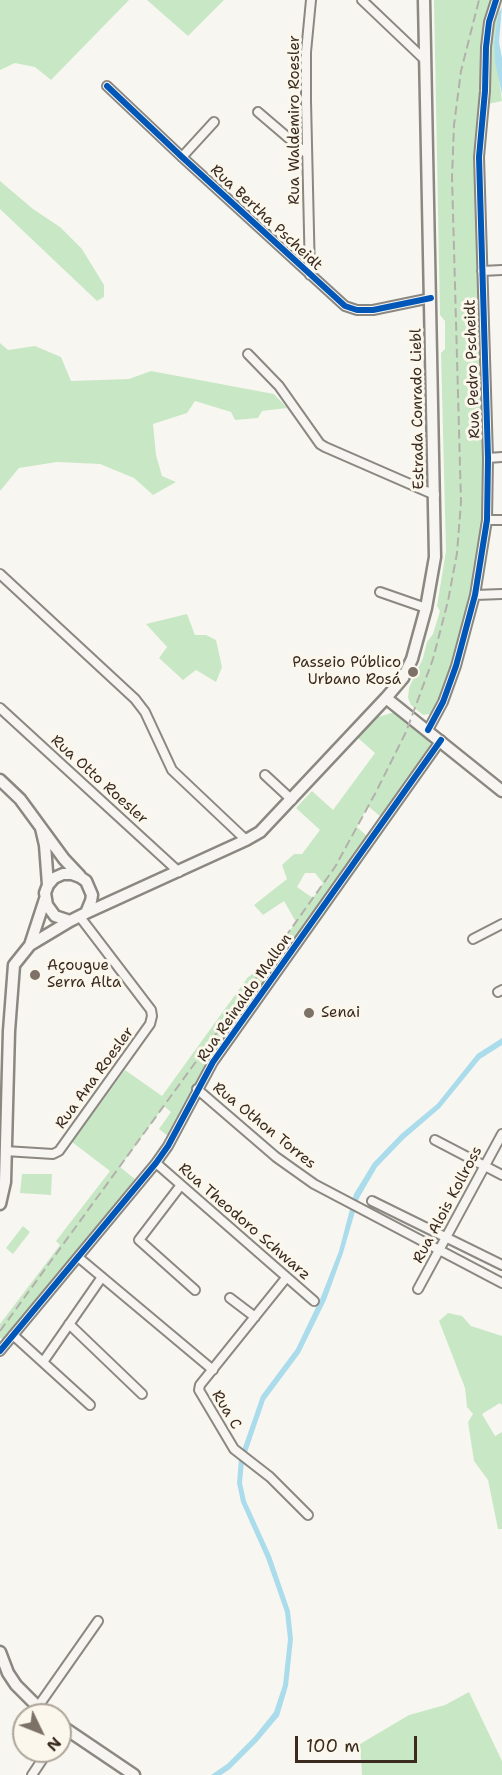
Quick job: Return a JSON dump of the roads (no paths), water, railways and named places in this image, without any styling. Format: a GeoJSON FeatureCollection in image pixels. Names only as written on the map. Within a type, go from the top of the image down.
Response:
{"type":"FeatureCollection","features":[{"type":"Feature","properties":{"kind":"main road","name":"Estrada Conrado Liebl"},"geometry":{"type":"LineString","coordinates":[[30,945],[78,917],[179,872],[260,832],[398,685],[409,668],[417,647],[426,609],[435,557],[424,0]]}},
{"type":"Feature","properties":{"kind":"main road"},"geometry":{"type":"LineString","coordinates":[[386,698],[502,790]]}},
{"type":"Feature","properties":{"kind":"main road"},"geometry":{"type":"LineString","coordinates":[[0,780],[20,800],[90,888],[100,897],[122,898]]}},
{"type":"Feature","properties":{"kind":"main road"},"geometry":{"type":"LineString","coordinates":[[0,1204],[5,1182],[3,1135],[13,975],[18,959],[30,945],[48,885],[45,845],[41,828]]}},
{"type":"Feature","properties":{"kind":"main road"},"geometry":{"type":"LineString","coordinates":[[48,885],[54,878],[63,874],[72,873],[80,877]]}},
{"type":"Feature","properties":{"kind":"main road"},"geometry":{"type":"LineString","coordinates":[[45,898],[50,911],[55,916],[78,917],[91,901],[90,888]]}},
{"type":"Feature","properties":{"kind":"main road"},"geometry":{"type":"LineString","coordinates":[[0,1652],[8,1673],[16,1685],[34,1703]]}},
{"type":"Feature","properties":{"kind":"main road"},"geometry":{"type":"LineString","coordinates":[[72,1735],[134,1775]]}},
{"type":"Feature","properties":{"kind":"street","name":"Rua Waldemiro Roesler"},"geometry":{"type":"LineString","coordinates":[[310,275],[306,153],[306,52],[311,0]]}},
{"type":"Feature","properties":{"kind":"street"},"geometry":{"type":"LineString","coordinates":[[362,0],[424,60]]}},
{"type":"Feature","properties":{"kind":"street","name":"Rua Pedro Pscheidt"},"geometry":{"type":"LineString","coordinates":[[428,730],[443,702],[456,666],[475,595],[487,520],[488,458],[479,158],[485,92],[486,47],[489,22],[496,0]]}},
{"type":"Feature","properties":{"kind":"street","name":"Rua Bertha Pscheidt"},"geometry":{"type":"LineString","coordinates":[[107,86],[345,306],[357,310],[373,310],[431,298]]}},
{"type":"Feature","properties":{"kind":"street"},"geometry":{"type":"LineString","coordinates":[[258,112],[306,153]]}},
{"type":"Feature","properties":{"kind":"street"},"geometry":{"type":"LineString","coordinates":[[182,157],[214,122]]}},
{"type":"Feature","properties":{"kind":"street"},"geometry":{"type":"LineString","coordinates":[[482,271],[502,270]]}},
{"type":"Feature","properties":{"kind":"street"},"geometry":{"type":"LineString","coordinates":[[248,354],[279,386],[320,444],[435,495]]}},
{"type":"Feature","properties":{"kind":"street"},"geometry":{"type":"LineString","coordinates":[[488,458],[502,457]]}},
{"type":"Feature","properties":{"kind":"street"},"geometry":{"type":"LineString","coordinates":[[487,520],[502,520]]}},
{"type":"Feature","properties":{"kind":"street"},"geometry":{"type":"LineString","coordinates":[[0,574],[135,699],[145,712],[172,770],[246,840]]}},
{"type":"Feature","properties":{"kind":"street"},"geometry":{"type":"LineString","coordinates":[[380,592],[426,609]]}},
{"type":"Feature","properties":{"kind":"street"},"geometry":{"type":"LineString","coordinates":[[475,595],[502,594]]}},
{"type":"Feature","properties":{"kind":"street","name":"Rua Otto Roesler"},"geometry":{"type":"LineString","coordinates":[[0,708],[179,872]]}},
{"type":"Feature","properties":{"kind":"street","name":"Rua Reinaldo Mallon"},"geometry":{"type":"LineString","coordinates":[[0,1351],[156,1163],[168,1146],[197,1089],[230,1037],[441,740]]}},
{"type":"Feature","properties":{"kind":"street"},"geometry":{"type":"LineString","coordinates":[[265,776],[292,800]]}},
{"type":"Feature","properties":{"kind":"street","name":"Rua Ana Roesler"},"geometry":{"type":"LineString","coordinates":[[5,1151],[53,1154],[59,1150],[150,1024],[151,1010],[78,917]]}},
{"type":"Feature","properties":{"kind":"street"},"geometry":{"type":"LineString","coordinates":[[473,939],[502,924]]}},
{"type":"Feature","properties":{"kind":"street","name":"Rua Othon Torres"},"geometry":{"type":"LineString","coordinates":[[197,1089],[292,1169],[314,1184],[502,1283]]}},
{"type":"Feature","properties":{"kind":"street","name":"Rua Alois Kollross"},"geometry":{"type":"LineString","coordinates":[[418,1289],[502,1134]]}},
{"type":"Feature","properties":{"kind":"street"},"geometry":{"type":"LineString","coordinates":[[435,1140],[502,1174]]}},
{"type":"Feature","properties":{"kind":"street","name":"Rua Theodoro Schwarz"},"geometry":{"type":"LineString","coordinates":[[156,1163],[314,1301]]}},
{"type":"Feature","properties":{"kind":"street"},"geometry":{"type":"LineString","coordinates":[[181,1185],[139,1240],[195,1290]]}},
{"type":"Feature","properties":{"kind":"street"},"geometry":{"type":"LineString","coordinates":[[372,1201],[502,1265]]}},
{"type":"Feature","properties":{"kind":"street"},"geometry":{"type":"LineString","coordinates":[[78,1257],[213,1370]]}},
{"type":"Feature","properties":{"kind":"street"},"geometry":{"type":"LineString","coordinates":[[43,1362],[102,1277]]}},
{"type":"Feature","properties":{"kind":"street","name":"Rua C"},"geometry":{"type":"LineString","coordinates":[[286,1278],[200,1385],[201,1395],[238,1453],[270,1477],[308,1515]]}},
{"type":"Feature","properties":{"kind":"street"},"geometry":{"type":"LineString","coordinates":[[230,1298],[255,1317]]}},
{"type":"Feature","properties":{"kind":"street"},"geometry":{"type":"LineString","coordinates":[[69,1324],[142,1394]]}},
{"type":"Feature","properties":{"kind":"street"},"geometry":{"type":"LineString","coordinates":[[13,1335],[90,1405]]}},
{"type":"Feature","properties":{"kind":"street"},"geometry":{"type":"LineString","coordinates":[[47,1703],[98,1621]]}},
{"type":"Feature","properties":{"kind":"water"},"geometry":{"type":"Polygon","coordinates":[[[502,7],[499,42],[502,58],[502,94],[495,62],[494,42],[498,15],[502,7]]]}},
{"type":"Feature","properties":{"kind":"water"},"geometry":{"type":"Polygon","coordinates":[[[502,1038],[502,1045],[480,1059],[440,1108],[404,1139],[377,1167],[359,1198],[326,1300],[300,1353],[265,1400],[244,1461],[242,1483],[246,1501],[271,1556],[290,1611],[293,1639],[288,1686],[279,1716],[257,1742],[230,1769],[221,1775],[211,1775],[227,1764],[254,1737],[274,1712],[283,1685],[288,1639],[285,1612],[266,1558],[241,1502],[237,1483],[239,1459],[261,1396],[296,1349],[321,1297],[339,1251],[354,1194],[373,1163],[401,1134],[437,1104],[477,1054],[502,1038]]]}},
{"type":"Feature","properties":{"kind":"railway"},"geometry":{"type":"LineString","coordinates":[[0,1331],[335,867],[406,732],[433,659],[448,601],[457,553],[461,502],[452,177],[454,125],[461,71],[479,0]]}},
{"type":"Feature","properties":{"kind":"place","name":"Passeio Público Urbano Rosá"},"geometry":{"type":"Point","coordinates":[413,672]}},
{"type":"Feature","properties":{"kind":"place","name":"Açougue Serra Alta"},"geometry":{"type":"Point","coordinates":[35,975]}},
{"type":"Feature","properties":{"kind":"place","name":"Senai"},"geometry":{"type":"Point","coordinates":[309,1013]}}]}
